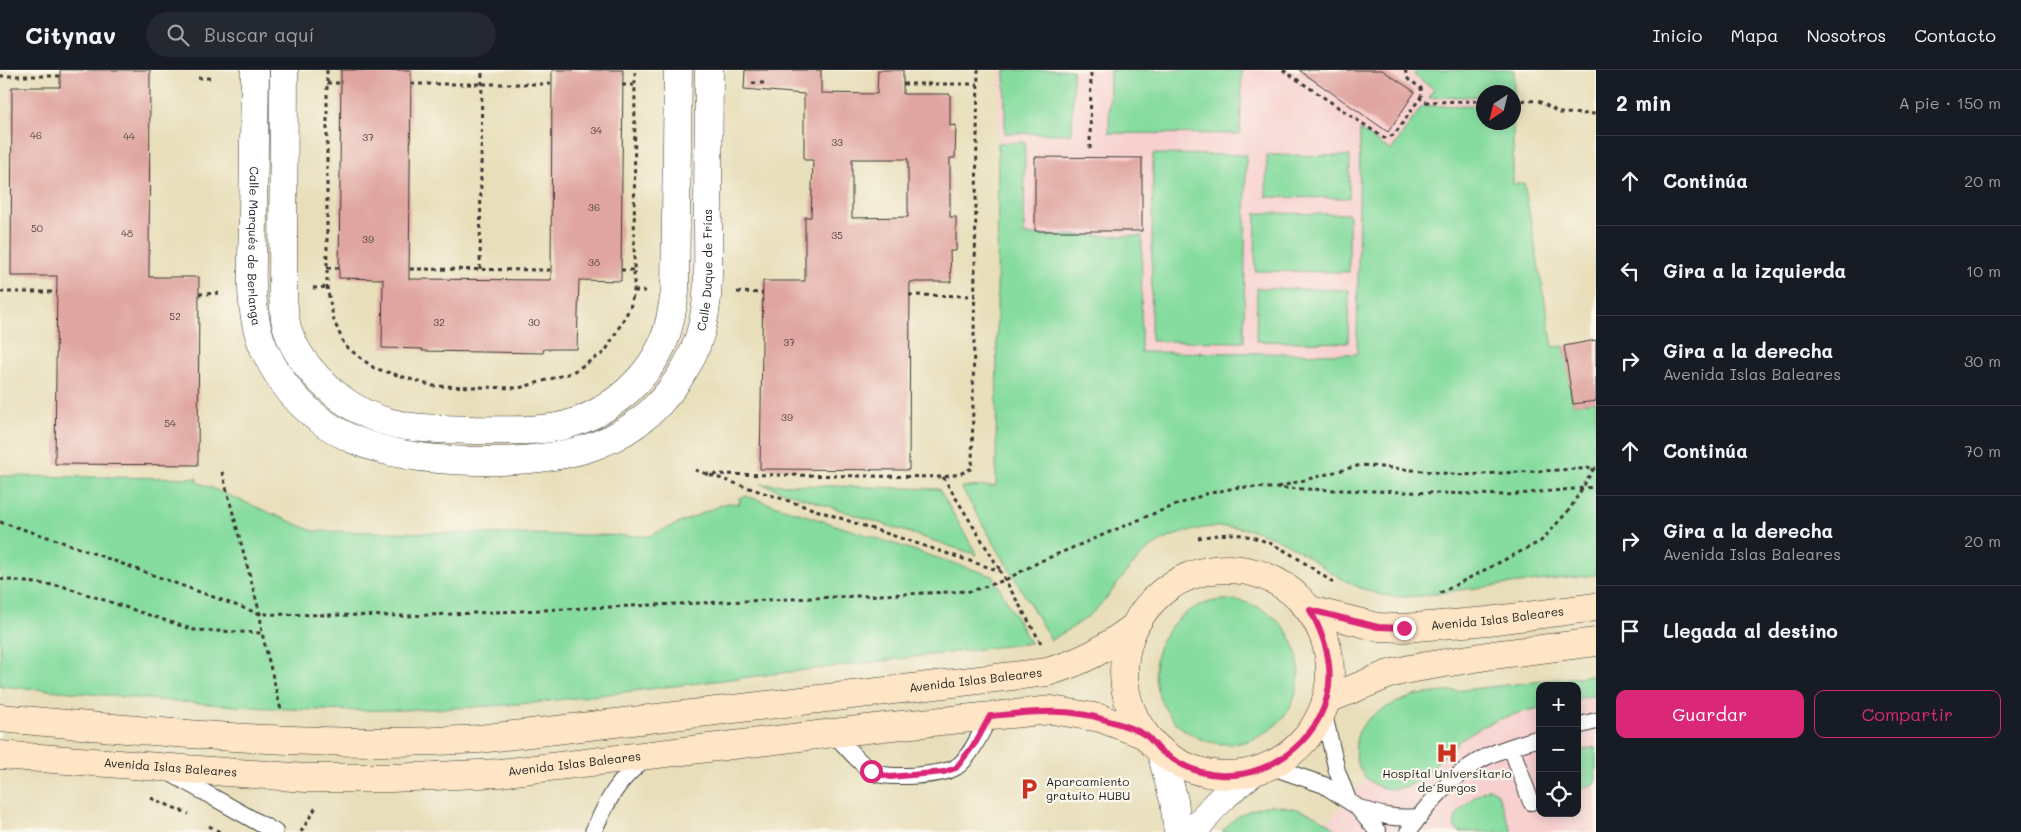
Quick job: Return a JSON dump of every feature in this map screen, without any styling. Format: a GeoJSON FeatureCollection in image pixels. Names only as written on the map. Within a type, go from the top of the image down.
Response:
{"type":"FeatureCollection","features":[{"type":"Feature","properties":{"kind":"main road"},"geometry":{"type":"LineString","coordinates":[[1153,743],[1135,719],[1124,682],[1124,662],[1127,644],[1134,627],[1151,601],[1177,581],[1205,571],[1234,568],[1263,575],[1289,589],[1310,610],[1322,631],[1328,653],[1330,677],[1325,705],[1310,734],[1297,748],[1261,769]]}},
{"type":"Feature","properties":{"kind":"main road","name":"Avenida Islas Baleares"},"geometry":{"type":"LineString","coordinates":[[1310,610],[1378,627],[1404,628],[1488,621],[1596,607]]}},
{"type":"Feature","properties":{"kind":"main road","name":"Avenida Islas Baleares"},"geometry":{"type":"LineString","coordinates":[[0,718],[318,742],[410,742],[479,739],[1047,672],[1078,663],[1099,652],[1134,627]]}},
{"type":"Feature","properties":{"kind":"main road"},"geometry":{"type":"LineString","coordinates":[[1325,705],[1389,674],[1409,669],[1493,655],[1596,642]]}},
{"type":"Feature","properties":{"kind":"main road","name":"Avenida Islas Baleares"},"geometry":{"type":"LineString","coordinates":[[0,755],[306,778],[391,778],[500,773],[833,733],[1052,710],[1100,718],[1153,743],[1184,766],[1206,773],[1227,775],[1261,769]]}},
{"type":"Feature","properties":{"kind":"street","name":"Calle Marqués de Berlanga"},"geometry":{"type":"LineString","coordinates":[[255,70],[253,273],[255,313],[258,331],[275,370],[306,408],[326,424],[366,445],[391,452],[427,458],[510,462],[544,459],[591,449],[618,436]]}},
{"type":"Feature","properties":{"kind":"street","name":"Calle Marqués de Berlanga"},"geometry":{"type":"LineString","coordinates":[[284,70],[283,289],[286,321],[294,342],[324,385],[340,398],[372,417],[404,426],[451,430],[534,430],[558,427],[581,420],[602,409],[630,388],[651,364],[663,343],[670,321],[675,276],[678,70]]}},
{"type":"Feature","properties":{"kind":"street","name":"Calle Duque de Frías"},"geometry":{"type":"LineString","coordinates":[[618,436],[640,422],[674,386],[687,366],[701,332],[707,292],[709,70]]}},
{"type":"Feature","properties":{"kind":"street"},"geometry":{"type":"LineString","coordinates":[[1153,743],[1174,800],[1178,832]]}},
{"type":"Feature","properties":{"kind":"street"},"geometry":{"type":"LineString","coordinates":[[1194,832],[1205,815],[1223,795],[1261,769]]}},
{"type":"Feature","properties":{"kind":"lane"},"geometry":{"type":"LineString","coordinates":[[1325,705],[1337,771],[1352,803],[1378,832]]}},
{"type":"Feature","properties":{"kind":"lane"},"geometry":{"type":"LineString","coordinates":[[833,733],[871,771],[880,775],[890,777],[944,772],[956,768],[964,759],[990,716]]}},
{"type":"Feature","properties":{"kind":"lane"},"geometry":{"type":"LineString","coordinates":[[1581,725],[1596,720]]}},
{"type":"Feature","properties":{"kind":"lane"},"geometry":{"type":"LineString","coordinates":[[1408,832],[1418,817],[1467,768],[1482,759],[1536,739]]}},
{"type":"Feature","properties":{"kind":"lane"},"geometry":{"type":"LineString","coordinates":[[1512,747],[1531,802]]}},
{"type":"Feature","properties":{"kind":"lane"},"geometry":{"type":"LineString","coordinates":[[593,832],[614,789],[625,774],[648,756]]}},
{"type":"Feature","properties":{"kind":"lane"},"geometry":{"type":"LineString","coordinates":[[161,768],[275,832]]}},
{"type":"Feature","properties":{"kind":"lane"},"geometry":{"type":"LineString","coordinates":[[1261,769],[1324,785],[1352,803],[1379,815],[1398,819],[1418,817]]}},
{"type":"Feature","properties":{"kind":"path"},"geometry":{"type":"LineString","coordinates":[[327,70],[327,287],[334,321],[345,346],[374,368],[433,386],[519,388],[571,373],[605,352],[630,308],[634,291],[635,70]]}},
{"type":"Feature","properties":{"kind":"path"},"geometry":{"type":"LineString","coordinates":[[480,269],[482,70]]}},
{"type":"Feature","properties":{"kind":"path"},"geometry":{"type":"LineString","coordinates":[[705,474],[943,477],[960,474],[972,468],[978,70]]}},
{"type":"Feature","properties":{"kind":"path"},"geometry":{"type":"LineString","coordinates":[[1090,149],[1091,70]]}},
{"type":"Feature","properties":{"kind":"path"},"geometry":{"type":"LineString","coordinates":[[1283,70],[1384,138],[1394,135],[1422,94],[1421,88],[1408,78],[1405,70]]}},
{"type":"Feature","properties":{"kind":"path"},"geometry":{"type":"LineString","coordinates":[[0,76],[60,76]]}},
{"type":"Feature","properties":{"kind":"path"},"geometry":{"type":"LineString","coordinates":[[198,78],[212,78]]}},
{"type":"Feature","properties":{"kind":"path"},"geometry":{"type":"LineString","coordinates":[[327,83],[341,83]]}},
{"type":"Feature","properties":{"kind":"path"},"geometry":{"type":"LineString","coordinates":[[752,83],[767,84]]}},
{"type":"Feature","properties":{"kind":"path"},"geometry":{"type":"LineString","coordinates":[[411,84],[552,84]]}},
{"type":"Feature","properties":{"kind":"path"},"geometry":{"type":"LineString","coordinates":[[903,84],[978,84]]}},
{"type":"Feature","properties":{"kind":"path"},"geometry":{"type":"LineString","coordinates":[[622,85],[635,85]]}},
{"type":"Feature","properties":{"kind":"path"},"geometry":{"type":"LineString","coordinates":[[1420,98],[1425,102],[1476,101]]}},
{"type":"Feature","properties":{"kind":"path"},"geometry":{"type":"LineString","coordinates":[[1521,100],[1539,101],[1560,113],[1596,114]]}},
{"type":"Feature","properties":{"kind":"path"},"geometry":{"type":"LineString","coordinates":[[327,268],[339,268]]}},
{"type":"Feature","properties":{"kind":"path"},"geometry":{"type":"LineString","coordinates":[[410,269],[551,270]]}},
{"type":"Feature","properties":{"kind":"path"},"geometry":{"type":"LineString","coordinates":[[621,270],[634,270]]}},
{"type":"Feature","properties":{"kind":"path"},"geometry":{"type":"LineString","coordinates":[[0,292],[57,292]]}},
{"type":"Feature","properties":{"kind":"path"},"geometry":{"type":"LineString","coordinates":[[750,293],[763,293]]}},
{"type":"Feature","properties":{"kind":"path"},"geometry":{"type":"LineString","coordinates":[[199,294],[209,294]]}},
{"type":"Feature","properties":{"kind":"path"},"geometry":{"type":"LineString","coordinates":[[909,295],[975,296]]}},
{"type":"Feature","properties":{"kind":"path"},"geometry":{"type":"LineString","coordinates":[[1273,488],[1361,465],[1463,476],[1595,468]]}},
{"type":"Feature","properties":{"kind":"path"},"geometry":{"type":"LineString","coordinates":[[1437,595],[1541,541],[1570,509],[1595,468]]}},
{"type":"Feature","properties":{"kind":"path"},"geometry":{"type":"LineString","coordinates":[[694,470],[1000,571]]}},
{"type":"Feature","properties":{"kind":"path"},"geometry":{"type":"LineString","coordinates":[[222,472],[260,614],[262,632],[282,713]]}},
{"type":"Feature","properties":{"kind":"path"},"geometry":{"type":"LineString","coordinates":[[943,477],[1044,647]]}},
{"type":"Feature","properties":{"kind":"path"},"geometry":{"type":"LineString","coordinates":[[0,522],[260,614],[406,616],[971,590],[1005,580],[1041,562],[1206,494],[1240,487],[1506,496],[1596,487]]}},
{"type":"Feature","properties":{"kind":"path"},"geometry":{"type":"LineString","coordinates":[[1198,538],[1231,534],[1260,539],[1286,551],[1340,587]]}},
{"type":"Feature","properties":{"kind":"path"},"geometry":{"type":"LineString","coordinates":[[0,578],[62,586],[194,630],[262,632]]}},
{"type":"Feature","properties":{"kind":"path"},"geometry":{"type":"LineString","coordinates":[[301,832],[320,801]]}},
{"type":"Feature","properties":{"kind":"shaded area"},"geometry":{"type":"Polygon","coordinates":[[[999,70],[1514,70],[1514,85],[1476,85],[1476,130],[1513,130],[1512,386],[996,499],[999,70]]]}},
{"type":"Feature","properties":{"kind":"shaded area","name":"Hospital Universitario de Burgos"},"geometry":{"type":"Polygon","coordinates":[[[1596,675],[1596,832],[1222,832],[1240,814],[1251,809],[1270,805],[1293,807],[1329,821],[1365,780],[1355,760],[1354,746],[1358,733],[1370,719],[1391,705],[1417,695],[1596,675]]]}},
{"type":"Feature","properties":{"kind":"green space"},"geometry":{"type":"Polygon","coordinates":[[[1005,70],[1073,70],[1072,134],[1005,133],[1005,70]]]}},
{"type":"Feature","properties":{"kind":"green space"},"geometry":{"type":"Polygon","coordinates":[[[1110,70],[1242,70],[1240,134],[1109,133],[1110,70]]]}},
{"type":"Feature","properties":{"kind":"green space"},"geometry":{"type":"Polygon","coordinates":[[[1415,70],[1514,70],[1514,85],[1476,85],[1476,96],[1429,98],[1434,89],[1415,76],[1415,70]]]}},
{"type":"Feature","properties":{"kind":"green space"},"geometry":{"type":"Polygon","coordinates":[[[1476,105],[1476,130],[1513,130],[1513,184],[1524,183],[1553,347],[1564,346],[1573,404],[1596,401],[1596,575],[1463,589],[1412,597],[1387,596],[1344,580],[1284,542],[1268,535],[1234,527],[1200,529],[1166,539],[1154,546],[1134,563],[1110,594],[1092,613],[1051,640],[961,487],[996,486],[998,143],[1025,142],[1024,235],[1142,236],[1141,352],[1357,354],[1360,130],[1391,151],[1422,106],[1476,105]]]}},
{"type":"Feature","properties":{"kind":"green space"},"geometry":{"type":"Polygon","coordinates":[[[1153,154],[1246,155],[1244,342],[1151,341],[1153,154]]]}},
{"type":"Feature","properties":{"kind":"green space"},"geometry":{"type":"Polygon","coordinates":[[[1267,155],[1350,156],[1349,198],[1266,197],[1267,155]]]}},
{"type":"Feature","properties":{"kind":"green space"},"geometry":{"type":"Polygon","coordinates":[[[1256,213],[1349,214],[1349,272],[1255,271],[1256,213]]]}},
{"type":"Feature","properties":{"kind":"green space"},"geometry":{"type":"Polygon","coordinates":[[[1257,288],[1349,290],[1348,343],[1256,341],[1257,288]]]}},
{"type":"Feature","properties":{"kind":"green space"},"geometry":{"type":"Polygon","coordinates":[[[0,476],[197,478],[197,482],[313,531],[649,536],[726,503],[740,504],[739,498],[746,496],[993,576],[1030,643],[533,703],[434,709],[334,710],[268,708],[0,686],[0,476]]]}},
{"type":"Feature","properties":{"kind":"green space"},"geometry":{"type":"Polygon","coordinates":[[[761,484],[939,489],[977,555],[761,484]]]}},
{"type":"Feature","properties":{"kind":"green space"},"geometry":{"type":"Polygon","coordinates":[[[1227,600],[1255,605],[1278,621],[1294,644],[1299,672],[1294,700],[1278,723],[1255,739],[1227,744],[1199,739],[1176,723],[1160,700],[1155,672],[1160,644],[1176,621],[1199,605],[1227,600]]]}},
{"type":"Feature","properties":{"kind":"green space"},"geometry":{"type":"Polygon","coordinates":[[[1596,675],[1596,695],[1581,698],[1581,682],[1536,682],[1536,709],[1500,719],[1472,732],[1412,784],[1393,789],[1382,788],[1373,784],[1366,777],[1356,759],[1355,748],[1360,729],[1373,715],[1400,701],[1417,695],[1596,675]]]}},
{"type":"Feature","properties":{"kind":"green space"},"geometry":{"type":"Polygon","coordinates":[[[1596,747],[1596,784],[1581,788],[1581,772],[1581,750],[1596,747]]]}},
{"type":"Feature","properties":{"kind":"green space"},"geometry":{"type":"Polygon","coordinates":[[[1489,788],[1497,792],[1512,832],[1460,832],[1455,828],[1455,822],[1460,810],[1489,788]]]}},
{"type":"Feature","properties":{"kind":"green space"},"geometry":{"type":"Polygon","coordinates":[[[1270,805],[1289,807],[1307,812],[1324,820],[1338,832],[1222,832],[1237,817],[1270,805]]]}},
{"type":"Feature","properties":{"kind":"building"},"geometry":{"type":"Polygon","coordinates":[[[60,70],[150,70],[149,277],[199,277],[198,465],[55,464],[57,276],[11,276],[12,87],[60,87],[60,70]]]}},
{"type":"Feature","properties":{"kind":"building"},"geometry":{"type":"Polygon","coordinates":[[[341,70],[411,70],[409,279],[551,280],[552,70],[623,70],[621,281],[579,280],[577,349],[544,349],[543,353],[422,351],[423,349],[382,348],[383,279],[339,278],[341,70]]]}},
{"type":"Feature","properties":{"kind":"building"},"geometry":{"type":"Polygon","coordinates":[[[745,70],[821,70],[821,93],[877,94],[878,70],[903,70],[903,94],[950,94],[950,126],[956,125],[955,158],[950,158],[950,217],[956,217],[956,251],[950,251],[951,282],[910,282],[909,470],[760,469],[763,281],[805,281],[805,217],[811,217],[813,160],[804,160],[804,94],[744,89],[745,70]],[[852,159],[852,218],[908,217],[908,159],[852,159]]]}},
{"type":"Feature","properties":{"kind":"building"},"geometry":{"type":"Polygon","coordinates":[[[1299,70],[1382,70],[1415,92],[1388,132],[1299,70]]]}},
{"type":"Feature","properties":{"kind":"building"},"geometry":{"type":"Polygon","coordinates":[[[1035,157],[1142,158],[1142,231],[1035,231],[1035,157]]]}},
{"type":"Feature","properties":{"kind":"building"},"geometry":{"type":"Polygon","coordinates":[[[1596,340],[1596,401],[1573,404],[1564,346],[1596,340]]]}},
{"type":"Feature","properties":{"kind":"place","name":"Hospital Universitario de Burgos"},"geometry":{"type":"Point","coordinates":[1447,753]}},
{"type":"Feature","properties":{"kind":"place","name":"Aparcamiento gratuito HUBU"},"geometry":{"type":"Point","coordinates":[1029,789]}},
{"type":"Feature","properties":{"kind":"route"},"geometry":{"type":"LineString","coordinates":[[871,771],[890,777],[944,772],[956,768],[976,742],[990,716],[1052,710],[1100,718],[1145,735],[1161,752],[1184,766],[1206,773],[1227,775],[1253,772],[1269,766],[1297,748],[1310,734],[1323,710],[1330,677],[1328,653],[1322,631],[1310,610],[1378,627],[1404,628]]}}]}
